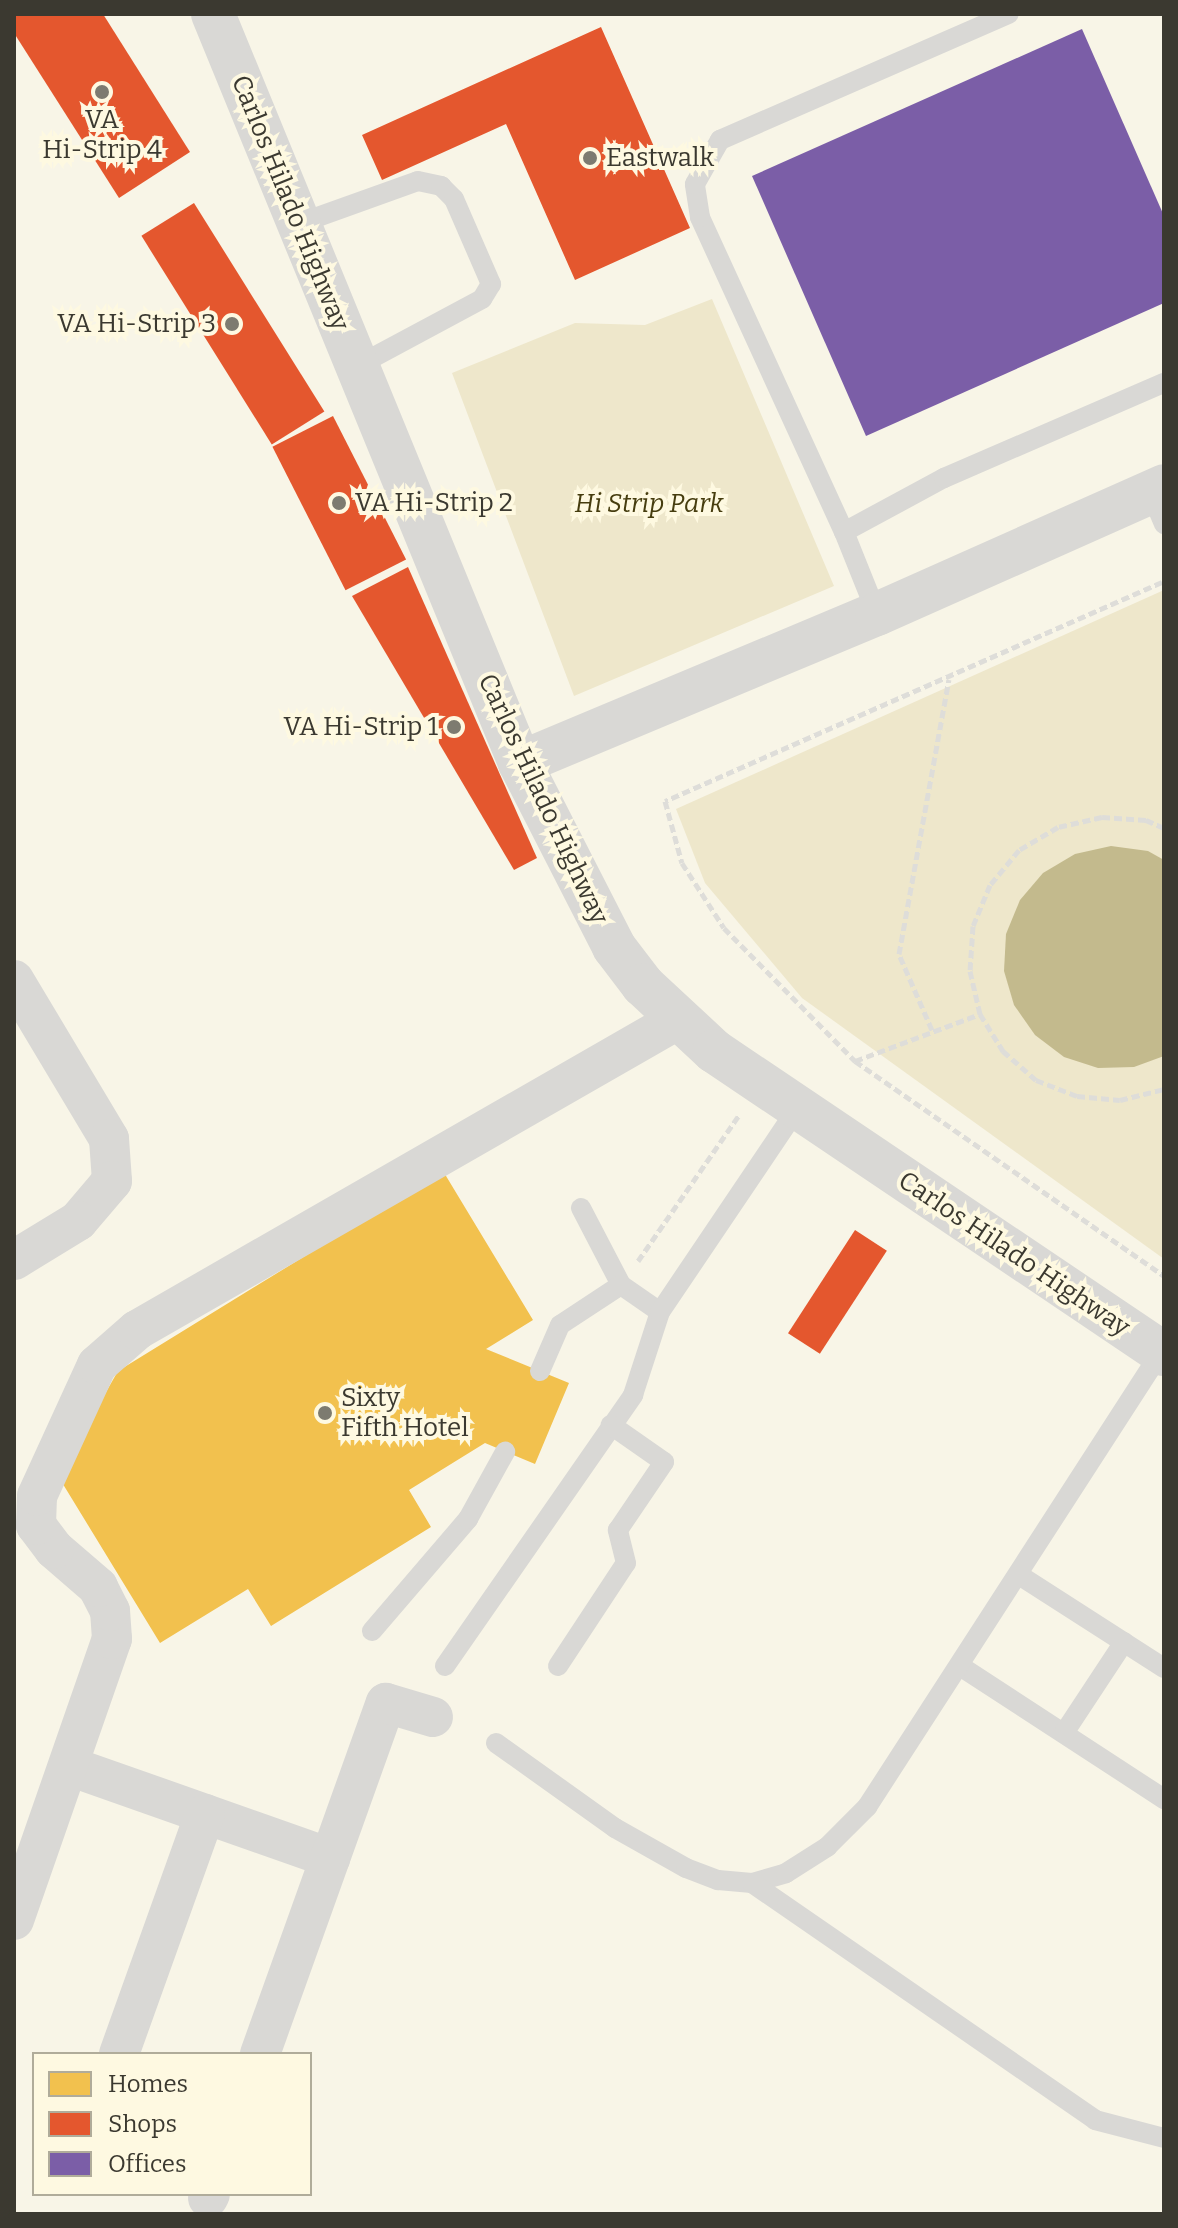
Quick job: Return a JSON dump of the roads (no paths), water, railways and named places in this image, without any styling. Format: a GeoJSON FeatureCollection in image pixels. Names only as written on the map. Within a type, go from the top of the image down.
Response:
{"type":"FeatureCollection","features":[{"type":"Feature","properties":{"kind":"main road","name":"Carlos Hilado Highway"},"geometry":{"type":"LineString","coordinates":[[213,14],[520,763],[614,947],[677,1020],[760,1085],[1163,1351]]}},
{"type":"Feature","properties":{"kind":"main road"},"geometry":{"type":"LineString","coordinates":[[520,763],[1159,500]]}},
{"type":"Feature","properties":{"kind":"street"},"geometry":{"type":"LineString","coordinates":[[14,980],[109,1139],[112,1181],[78,1221],[14,1260]]}},
{"type":"Feature","properties":{"kind":"street"},"geometry":{"type":"LineString","coordinates":[[14,1920],[106,1665],[110,1611],[98,1587],[54,1549],[36,1525],[37,1496],[97,1365],[137,1330],[677,1020]]}},
{"type":"Feature","properties":{"kind":"street"},"geometry":{"type":"LineString","coordinates":[[261,2052],[386,1703],[433,1717]]}},
{"type":"Feature","properties":{"kind":"street"},"geometry":{"type":"LineString","coordinates":[[69,1766],[330,1858]]}},
{"type":"Feature","properties":{"kind":"street"},"geometry":{"type":"LineString","coordinates":[[120,2052],[205,1814]]}},
{"type":"Feature","properties":{"kind":"lane"},"geometry":{"type":"LineString","coordinates":[[877,614],[844,532],[700,217],[695,184],[720,140],[1009,14]]}},
{"type":"Feature","properties":{"kind":"lane"},"geometry":{"type":"LineString","coordinates":[[298,224],[418,181],[441,186],[454,199],[491,284],[482,299],[357,366]]}},
{"type":"Feature","properties":{"kind":"lane"},"geometry":{"type":"LineString","coordinates":[[844,532],[944,478],[1164,383]]}},
{"type":"Feature","properties":{"kind":"lane"},"geometry":{"type":"LineString","coordinates":[[445,1666],[633,1395],[660,1312],[796,1110]]}},
{"type":"Feature","properties":{"kind":"lane"},"geometry":{"type":"LineString","coordinates":[[581,1208],[621,1285],[660,1312]]}},
{"type":"Feature","properties":{"kind":"lane"},"geometry":{"type":"LineString","coordinates":[[540,1371],[560,1325],[621,1285]]}},
{"type":"Feature","properties":{"kind":"lane"},"geometry":{"type":"LineString","coordinates":[[496,1743],[652,1852],[718,1880],[752,1883],[786,1873],[827,1847],[867,1807],[1163,1351]]}},
{"type":"Feature","properties":{"kind":"lane"},"geometry":{"type":"LineString","coordinates":[[558,1666],[626,1563],[618,1530],[664,1462],[611,1425]]}},
{"type":"Feature","properties":{"kind":"lane"},"geometry":{"type":"LineString","coordinates":[[372,1631],[468,1519],[505,1452]]}},
{"type":"Feature","properties":{"kind":"lane"},"geometry":{"type":"LineString","coordinates":[[1019,1575],[1164,1668]]}},
{"type":"Feature","properties":{"kind":"lane"},"geometry":{"type":"LineString","coordinates":[[1064,1733],[1124,1642]]}},
{"type":"Feature","properties":{"kind":"lane"},"geometry":{"type":"LineString","coordinates":[[960,1666],[1164,1799]]}},
{"type":"Feature","properties":{"kind":"lane"},"geometry":{"type":"LineString","coordinates":[[752,1883],[1095,2120],[1164,2138]]}},
{"type":"Feature","properties":{"kind":"place","name":"VA Hi-Strip 4"},"geometry":{"type":"Point","coordinates":[102,92]}},
{"type":"Feature","properties":{"kind":"place","name":"Eastwalk"},"geometry":{"type":"Point","coordinates":[590,158]}},
{"type":"Feature","properties":{"kind":"place","name":"VA Hi-Strip 3"},"geometry":{"type":"Point","coordinates":[232,324]}},
{"type":"Feature","properties":{"kind":"place","name":"VA Hi-Strip 2"},"geometry":{"type":"Point","coordinates":[339,503]}},
{"type":"Feature","properties":{"kind":"place","name":"VA Hi-Strip 1"},"geometry":{"type":"Point","coordinates":[454,727]}},
{"type":"Feature","properties":{"kind":"place","name":"Sixty Fifth Hotel"},"geometry":{"type":"Point","coordinates":[325,1413]}},
{"type":"Feature","properties":{"kind":"park label","name":"Hi Strip Park"},"geometry":{"type":"Point","coordinates":[649,504]}}]}
